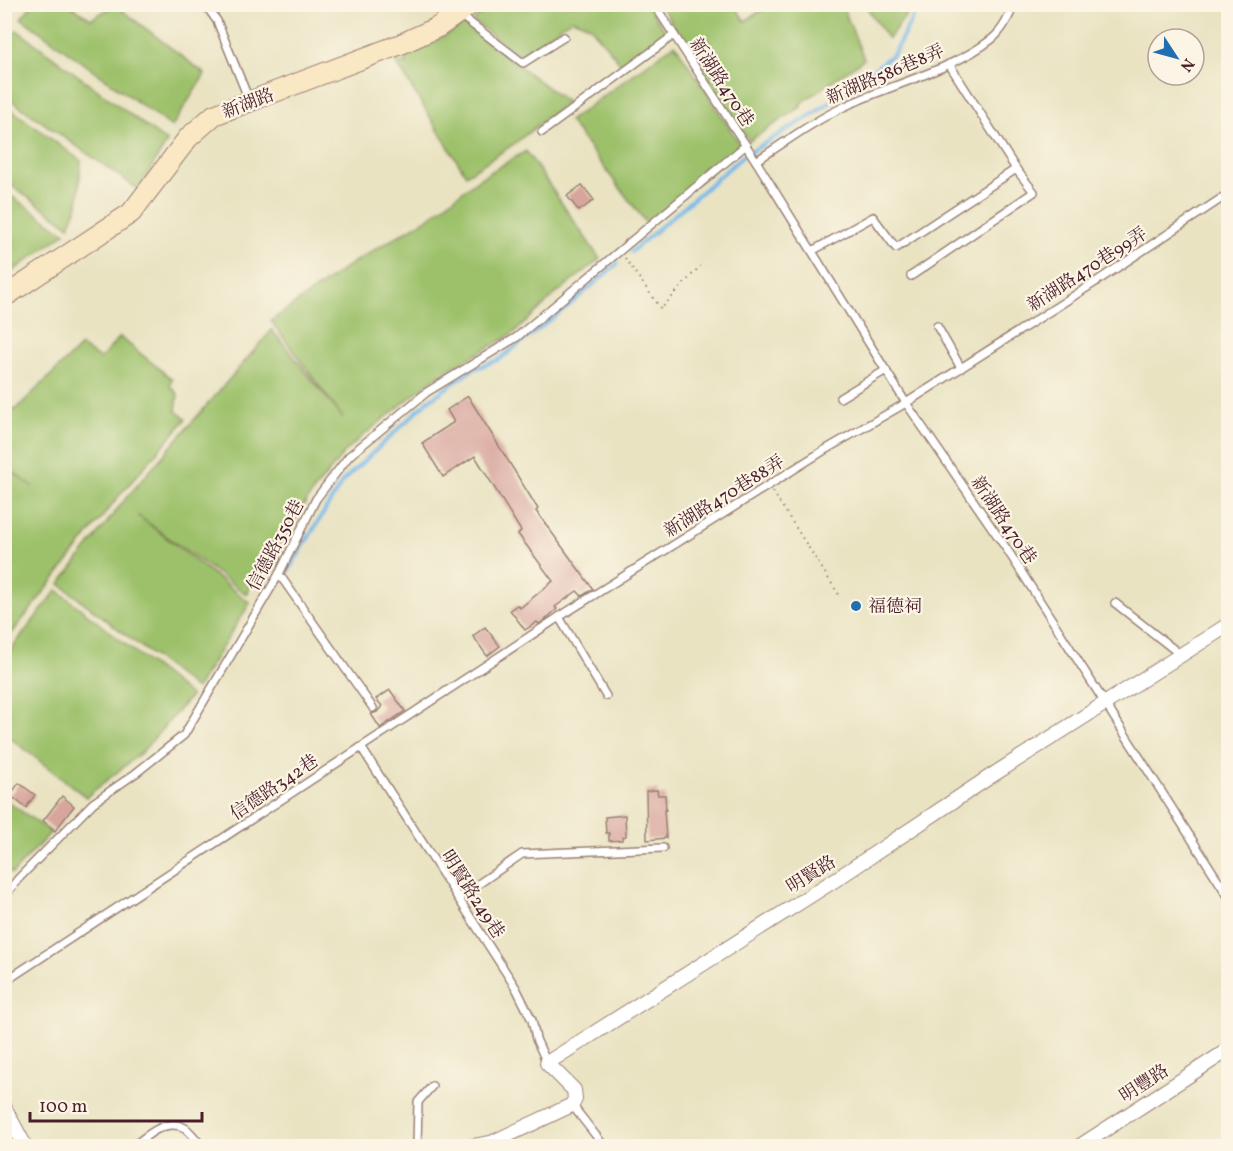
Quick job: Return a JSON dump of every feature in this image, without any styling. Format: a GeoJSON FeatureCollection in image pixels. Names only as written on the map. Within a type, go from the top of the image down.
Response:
{"type":"FeatureCollection","features":[{"type":"Feature","properties":{"kind":"street","name":"新湖路"},"geometry":{"type":"LineString","coordinates":[[4,297],[131,213],[188,138],[214,115],[401,44],[438,27],[464,9]]}},
{"type":"Feature","properties":{"kind":"street","name":"明賢路"},"geometry":{"type":"LineString","coordinates":[[547,1063],[838,878],[1228,624]]}},
{"type":"Feature","properties":{"kind":"street","name":"明豐路"},"geometry":{"type":"LineString","coordinates":[[1080,1146],[1228,1050]]}},
{"type":"Feature","properties":{"kind":"street"},"geometry":{"type":"LineString","coordinates":[[474,1146],[490,1143],[572,1105],[575,1099],[574,1090],[547,1063]]}},
{"type":"Feature","properties":{"kind":"street"},"geometry":{"type":"LineString","coordinates":[[4,1107],[26,1146]]}},
{"type":"Feature","properties":{"kind":"lane"},"geometry":{"type":"LineString","coordinates":[[205,4],[217,21],[250,102]]}},
{"type":"Feature","properties":{"kind":"lane","name":"新湖路470巷"},"geometry":{"type":"LineString","coordinates":[[654,4],[746,145],[906,403],[1008,551],[1228,896]]}},
{"type":"Feature","properties":{"kind":"lane","name":"新湖路586巷8弄"},"geometry":{"type":"LineString","coordinates":[[756,161],[814,122],[849,104],[949,64],[994,38],[1011,15],[1014,4]]}},
{"type":"Feature","properties":{"kind":"lane"},"geometry":{"type":"LineString","coordinates":[[464,9],[523,63],[564,37]]}},
{"type":"Feature","properties":{"kind":"lane"},"geometry":{"type":"LineString","coordinates":[[542,132],[674,35]]}},
{"type":"Feature","properties":{"kind":"lane"},"geometry":{"type":"LineString","coordinates":[[911,276],[1034,192],[1016,169],[949,64]]}},
{"type":"Feature","properties":{"kind":"lane","name":"信德路350巷"},"geometry":{"type":"LineString","coordinates":[[4,897],[18,879],[93,803],[184,735],[279,574],[316,499],[349,456],[427,392],[517,337],[746,145]]}},
{"type":"Feature","properties":{"kind":"lane"},"geometry":{"type":"LineString","coordinates":[[812,251],[873,217],[896,248],[1016,169]]}},
{"type":"Feature","properties":{"kind":"lane","name":"新湖路470巷99弄"},"geometry":{"type":"LineString","coordinates":[[906,403],[1228,194]]}},
{"type":"Feature","properties":{"kind":"lane"},"geometry":{"type":"LineString","coordinates":[[937,326],[961,368]]}},
{"type":"Feature","properties":{"kind":"lane"},"geometry":{"type":"LineString","coordinates":[[840,398],[886,370]]}},
{"type":"Feature","properties":{"kind":"lane","name":"新湖路470巷88弄"},"geometry":{"type":"LineString","coordinates":[[559,617],[823,451],[906,403]]}},
{"type":"Feature","properties":{"kind":"lane"},"geometry":{"type":"LineString","coordinates":[[279,574],[373,708]]}},
{"type":"Feature","properties":{"kind":"lane"},"geometry":{"type":"LineString","coordinates":[[1115,603],[1181,655]]}},
{"type":"Feature","properties":{"kind":"lane"},"geometry":{"type":"LineString","coordinates":[[559,617],[606,696]]}},
{"type":"Feature","properties":{"kind":"lane","name":"信德路342巷"},"geometry":{"type":"LineString","coordinates":[[4,982],[559,617]]}},
{"type":"Feature","properties":{"kind":"lane","name":"明賢路249巷"},"geometry":{"type":"LineString","coordinates":[[361,747],[516,988],[532,1020],[536,1039],[547,1063]]}},
{"type":"Feature","properties":{"kind":"lane"},"geometry":{"type":"LineString","coordinates":[[458,898],[522,854],[663,848]]}},
{"type":"Feature","properties":{"kind":"lane"},"geometry":{"type":"LineString","coordinates":[[417,1146],[418,1102],[432,1086]]}},
{"type":"Feature","properties":{"kind":"lane"},"geometry":{"type":"LineString","coordinates":[[572,1105],[604,1146]]}},
{"type":"Feature","properties":{"kind":"lane"},"geometry":{"type":"LineString","coordinates":[[136,1144],[158,1127],[171,1126],[184,1128],[202,1146]]}},
{"type":"Feature","properties":{"kind":"path"},"geometry":{"type":"LineString","coordinates":[[619,250],[661,309],[700,266]]}},
{"type":"Feature","properties":{"kind":"path"},"geometry":{"type":"LineString","coordinates":[[769,485],[841,598]]}},
{"type":"Feature","properties":{"kind":"green space"},"geometry":{"type":"Polygon","coordinates":[[[33,4],[69,5],[91,19],[115,5],[205,74],[172,127],[21,18],[33,4]]]}},
{"type":"Feature","properties":{"kind":"green space"},"geometry":{"type":"Polygon","coordinates":[[[492,5],[647,5],[666,32],[621,64],[590,26],[572,19],[522,54],[515,52],[473,21],[492,5]]]}},
{"type":"Feature","properties":{"kind":"green space"},"geometry":{"type":"Polygon","coordinates":[[[660,5],[734,5],[745,21],[770,5],[842,5],[864,59],[800,104],[801,107],[749,141],[660,5]]]}},
{"type":"Feature","properties":{"kind":"green space"},"geometry":{"type":"Polygon","coordinates":[[[865,5],[920,5],[910,10],[888,39],[865,5]]]}},
{"type":"Feature","properties":{"kind":"green space"},"geometry":{"type":"Polygon","coordinates":[[[464,25],[567,102],[514,144],[466,175],[394,59],[407,65],[405,58],[464,25]]]}},
{"type":"Feature","properties":{"kind":"green space"},"geometry":{"type":"Polygon","coordinates":[[[17,30],[167,142],[138,189],[5,96],[5,40],[17,30]]]}},
{"type":"Feature","properties":{"kind":"green space"},"geometry":{"type":"Polygon","coordinates":[[[675,44],[742,147],[647,224],[569,121],[675,44]]]}},
{"type":"Feature","properties":{"kind":"green space"},"geometry":{"type":"Polygon","coordinates":[[[4,104],[81,161],[78,205],[69,226],[5,181],[4,104]]]}},
{"type":"Feature","properties":{"kind":"green space"},"geometry":{"type":"Polygon","coordinates":[[[526,151],[600,259],[558,292],[513,334],[437,376],[344,453],[312,493],[246,594],[137,515],[250,603],[196,689],[60,584],[122,503],[272,330],[343,418],[271,321],[354,262],[427,219],[477,180],[526,151]]]}},
{"type":"Feature","properties":{"kind":"green space"},"geometry":{"type":"Polygon","coordinates":[[[4,191],[65,233],[6,276],[4,275],[4,191]]]}},
{"type":"Feature","properties":{"kind":"green space"},"geometry":{"type":"Polygon","coordinates":[[[120,337],[172,379],[170,386],[178,394],[176,411],[186,419],[118,497],[5,642],[5,467],[33,487],[5,466],[5,403],[15,410],[81,346],[100,359],[120,337]]]}},
{"type":"Feature","properties":{"kind":"green space"},"geometry":{"type":"Polygon","coordinates":[[[57,590],[191,696],[142,752],[86,797],[5,734],[5,657],[57,590]]]}},
{"type":"Feature","properties":{"kind":"green space"},"geometry":{"type":"Polygon","coordinates":[[[4,799],[51,832],[12,874],[5,868],[4,799]]]}},
{"type":"Feature","properties":{"kind":"building"},"geometry":{"type":"Polygon","coordinates":[[[582,185],[594,200],[579,211],[567,196],[582,185]]]}},
{"type":"Feature","properties":{"kind":"building"},"geometry":{"type":"Polygon","coordinates":[[[468,396],[538,509],[536,511],[593,589],[582,596],[577,591],[555,607],[557,609],[546,619],[525,630],[510,610],[517,605],[520,608],[553,581],[518,534],[521,531],[475,456],[443,477],[422,443],[454,422],[447,410],[468,396]]]}},
{"type":"Feature","properties":{"kind":"building"},"geometry":{"type":"Polygon","coordinates":[[[485,627],[500,646],[487,656],[473,636],[485,627]]]}},
{"type":"Feature","properties":{"kind":"building"},"geometry":{"type":"Polygon","coordinates":[[[390,690],[405,711],[380,728],[371,714],[377,712],[382,706],[376,699],[390,690]]]}},
{"type":"Feature","properties":{"kind":"building"},"geometry":{"type":"Polygon","coordinates":[[[19,783],[35,795],[26,808],[10,795],[19,783]]]}},
{"type":"Feature","properties":{"kind":"building"},"geometry":{"type":"Polygon","coordinates":[[[657,790],[658,795],[665,795],[666,838],[647,840],[646,791],[657,790]]]}},
{"type":"Feature","properties":{"kind":"building"},"geometry":{"type":"Polygon","coordinates":[[[62,796],[74,806],[55,831],[43,821],[62,796]]]}},
{"type":"Feature","properties":{"kind":"building"},"geometry":{"type":"Polygon","coordinates":[[[625,815],[626,836],[622,837],[622,840],[609,841],[605,817],[625,815]]]}},
{"type":"Feature","properties":{"kind":"waterway"},"geometry":{"type":"LineString","coordinates":[[631,252],[742,157],[812,115],[860,81],[894,53],[920,4]]}},
{"type":"Feature","properties":{"kind":"waterway"},"geometry":{"type":"LineString","coordinates":[[288,571],[343,481],[428,401],[472,370],[500,359],[568,306],[618,263]]}},
{"type":"Feature","properties":{"kind":"place","name":"福德祠"},"geometry":{"type":"Point","coordinates":[856,606]}}]}
